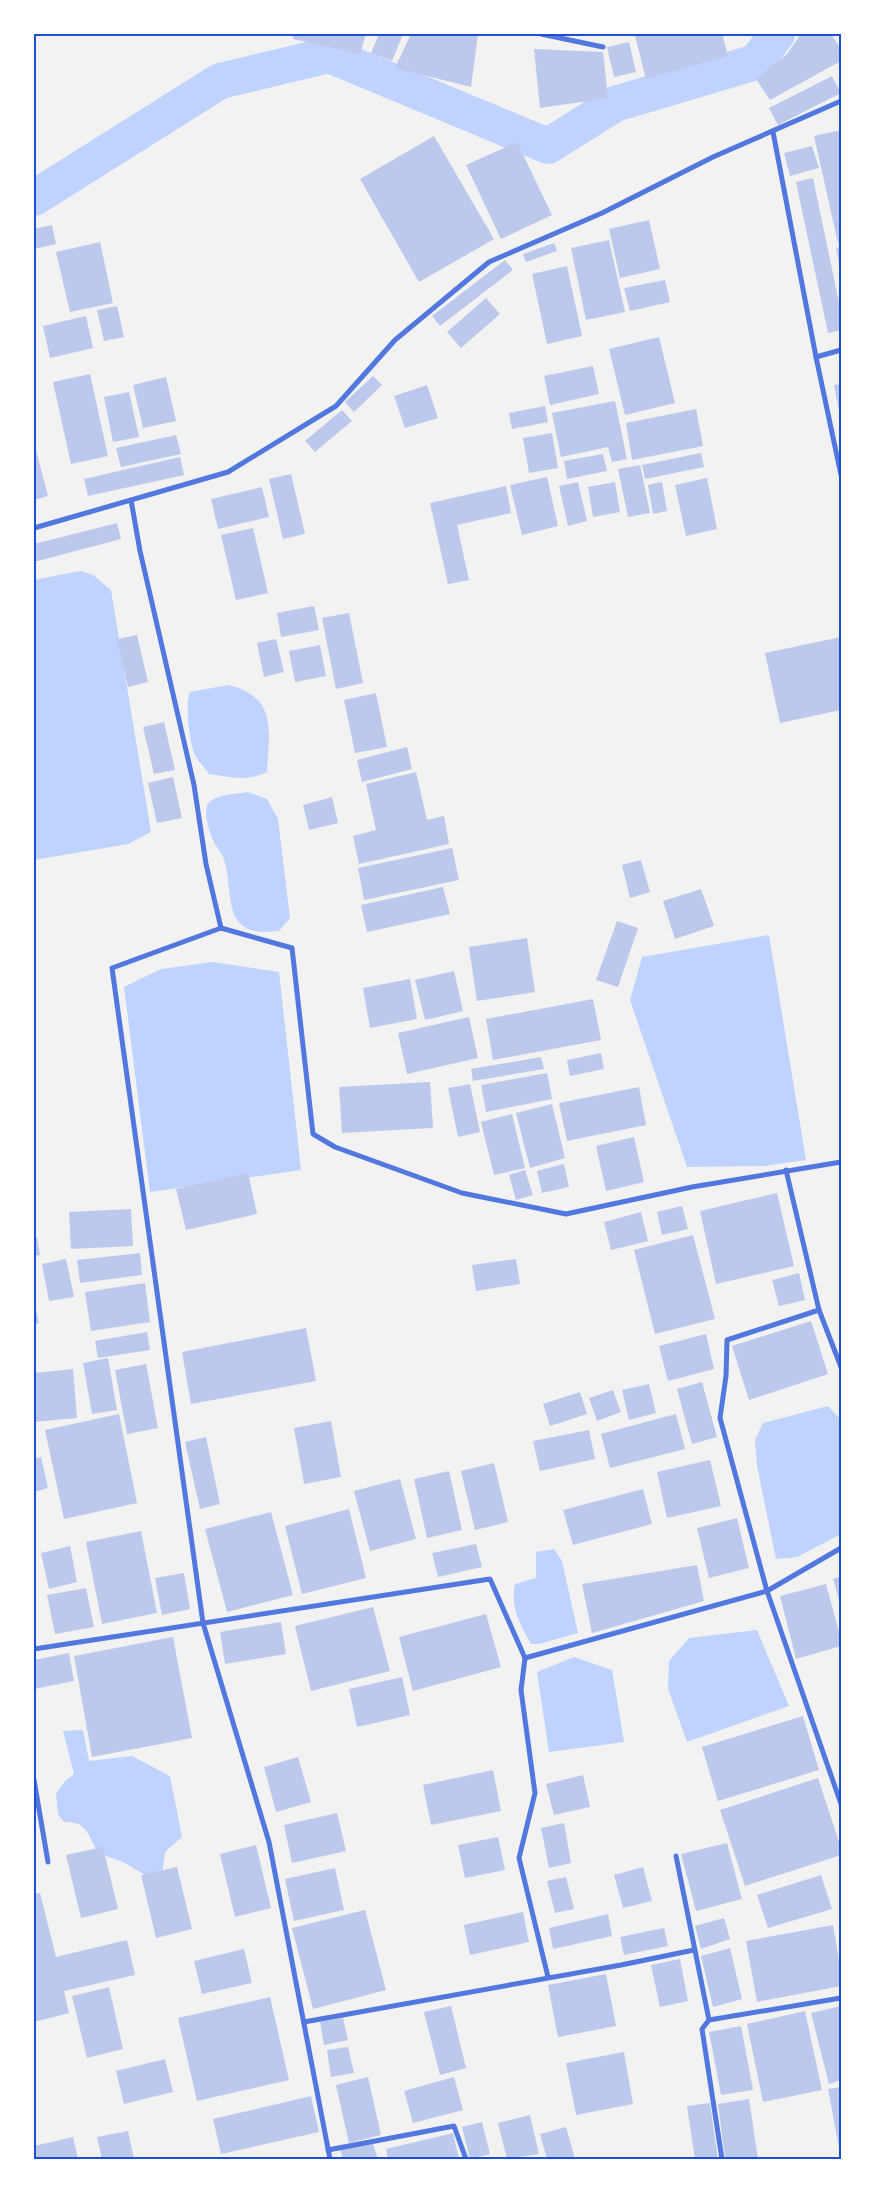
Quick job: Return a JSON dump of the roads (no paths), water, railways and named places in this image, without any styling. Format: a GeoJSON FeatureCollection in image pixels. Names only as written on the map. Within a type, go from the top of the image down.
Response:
{"type":"FeatureCollection","features":[{"type":"Feature","properties":{"kind":"street"},"geometry":{"type":"LineString","coordinates":[[541,34],[603,47]]}},
{"type":"Feature","properties":{"kind":"street"},"geometry":{"type":"LineString","coordinates":[[34,528],[228,472],[336,406],[394,340],[489,262],[602,213],[713,157],[841,101]]}},
{"type":"Feature","properties":{"kind":"street"},"geometry":{"type":"LineString","coordinates":[[773,132],[816,357],[841,475]]}},
{"type":"Feature","properties":{"kind":"street"},"geometry":{"type":"LineString","coordinates":[[816,357],[841,350]]}},
{"type":"Feature","properties":{"kind":"street"},"geometry":{"type":"LineString","coordinates":[[131,500],[142,560],[194,785],[206,864],[221,928]]}},
{"type":"Feature","properties":{"kind":"street"},"geometry":{"type":"LineString","coordinates":[[330,2159],[269,1842],[204,1623],[112,968],[221,928],[292,948],[313,1134],[335,1147],[462,1193],[566,1214],[692,1187],[841,1162]]}},
{"type":"Feature","properties":{"kind":"street"},"geometry":{"type":"LineString","coordinates":[[786,1170],[819,1310],[841,1367]]}},
{"type":"Feature","properties":{"kind":"street"},"geometry":{"type":"LineString","coordinates":[[819,1310],[727,1340],[726,1376],[720,1418],[767,1591],[841,1804]]}},
{"type":"Feature","properties":{"kind":"street"},"geometry":{"type":"LineString","coordinates":[[525,1658],[767,1591],[841,1548]]}},
{"type":"Feature","properties":{"kind":"street"},"geometry":{"type":"LineString","coordinates":[[34,1650],[490,1579],[525,1658],[522,1690],[535,1793],[519,1858],[548,1977]]}},
{"type":"Feature","properties":{"kind":"street"},"geometry":{"type":"LineString","coordinates":[[34,1780],[48,1862]]}},
{"type":"Feature","properties":{"kind":"street"},"geometry":{"type":"LineString","coordinates":[[676,1856],[709,2020]]}},
{"type":"Feature","properties":{"kind":"street"},"geometry":{"type":"LineString","coordinates":[[304,2022],[694,1950]]}},
{"type":"Feature","properties":{"kind":"street"},"geometry":{"type":"LineString","coordinates":[[722,2159],[702,2030],[709,2020],[841,1998]]}},
{"type":"Feature","properties":{"kind":"street"},"geometry":{"type":"LineString","coordinates":[[328,2150],[454,2126],[466,2159]]}},
{"type":"Feature","properties":{"kind":"water"},"geometry":{"type":"Polygon","coordinates":[[[80,571],[93,575],[111,590],[151,832],[128,844],[34,860],[34,580],[80,571]]]}},
{"type":"Feature","properties":{"kind":"water"},"geometry":{"type":"Polygon","coordinates":[[[228,685],[244,691],[255,698],[263,707],[267,718],[269,743],[267,772],[260,775],[238,778],[209,774],[196,757],[193,749],[189,732],[188,713],[190,692],[228,685]]]}},
{"type":"Feature","properties":{"kind":"water"},"geometry":{"type":"Polygon","coordinates":[[[248,792],[267,799],[278,819],[290,918],[279,931],[255,931],[246,928],[237,919],[231,904],[224,860],[214,843],[207,822],[206,811],[211,801],[221,796],[248,792]]]}},
{"type":"Feature","properties":{"kind":"water"},"geometry":{"type":"Polygon","coordinates":[[[769,935],[806,1160],[764,1166],[687,1167],[630,1000],[642,957],[769,935]]]}},
{"type":"Feature","properties":{"kind":"water"},"geometry":{"type":"Polygon","coordinates":[[[213,962],[279,972],[301,1170],[150,1192],[124,987],[161,969],[213,962]]]}},
{"type":"Feature","properties":{"kind":"water"},"geometry":{"type":"Polygon","coordinates":[[[828,1406],[841,1420],[841,1534],[797,1557],[776,1559],[757,1466],[755,1440],[763,1423],[828,1406]]]}},
{"type":"Feature","properties":{"kind":"water"},"geometry":{"type":"Polygon","coordinates":[[[554,1549],[562,1561],[578,1633],[539,1644],[531,1644],[515,1608],[515,1584],[536,1578],[536,1552],[554,1549]]]}},
{"type":"Feature","properties":{"kind":"water"},"geometry":{"type":"Polygon","coordinates":[[[757,1630],[789,1706],[687,1742],[668,1689],[669,1661],[689,1638],[757,1630]]]}},
{"type":"Feature","properties":{"kind":"water"},"geometry":{"type":"Polygon","coordinates":[[[574,1657],[612,1670],[624,1742],[549,1752],[537,1672],[574,1657]]]}},
{"type":"Feature","properties":{"kind":"water"},"geometry":{"type":"Polygon","coordinates":[[[83,1730],[89,1761],[132,1756],[170,1776],[182,1837],[165,1852],[162,1875],[147,1876],[123,1862],[98,1853],[83,1827],[72,1822],[64,1822],[58,1814],[56,1793],[65,1781],[74,1774],[63,1731],[83,1730]]]}},
{"type":"Feature","properties":{"kind":"waterway"},"geometry":{"type":"LineString","coordinates":[[34,198],[220,81],[329,55],[548,146],[615,104],[756,62],[777,34]]}}]}
